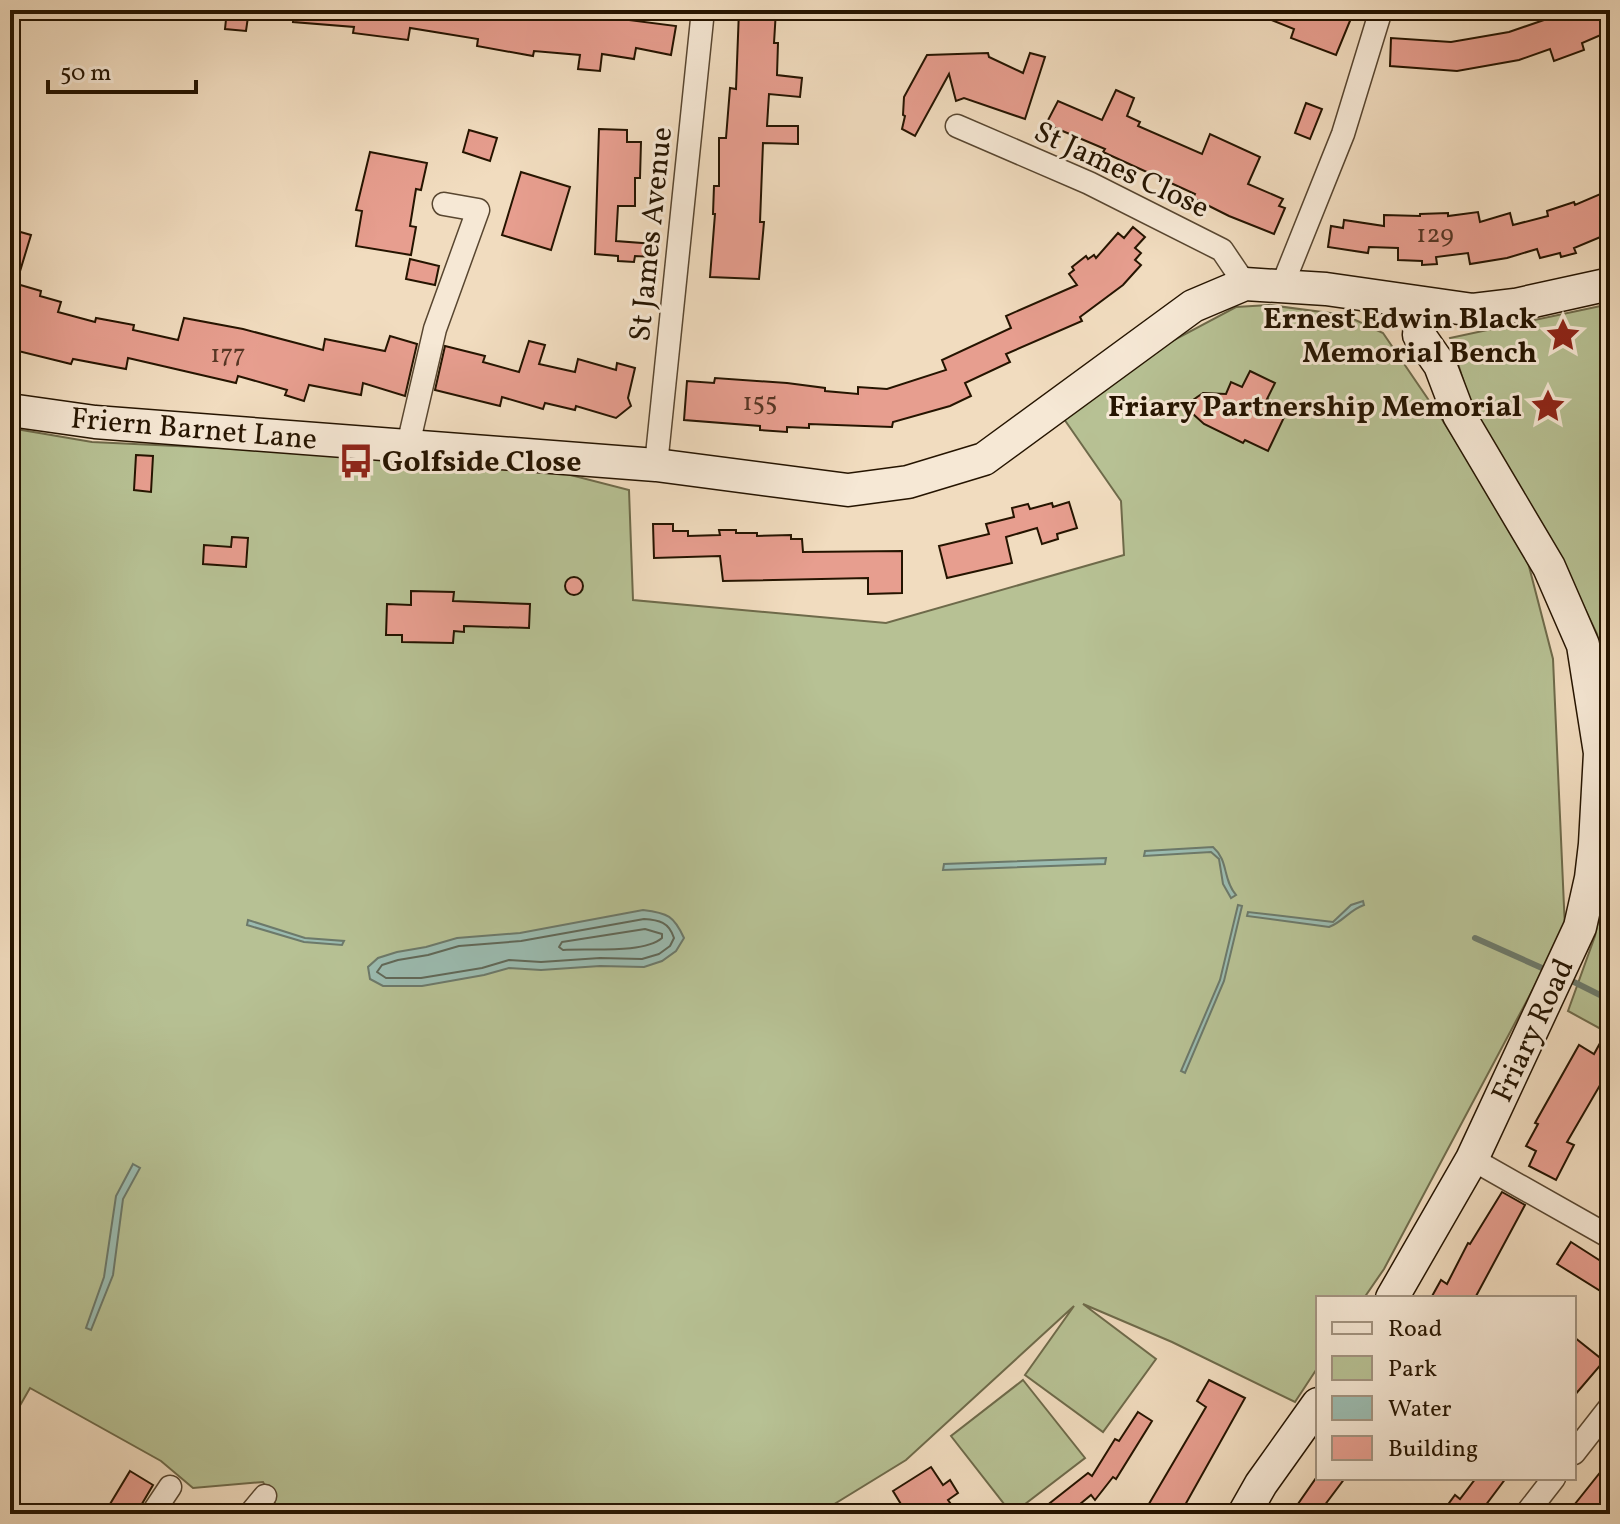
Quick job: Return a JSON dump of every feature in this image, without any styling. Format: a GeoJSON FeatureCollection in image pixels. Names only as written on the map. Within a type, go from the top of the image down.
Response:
{"type":"FeatureCollection","features":[{"type":"Feature","properties":{"kind":"main road","name":"Friern Barnet Lane"},"geometry":{"type":"LineString","coordinates":[[10,410],[95,422],[656,465],[848,490],[908,482],[984,459],[1193,306],[1245,284],[1326,289],[1473,310],[1515,305],[1610,284]]}},
{"type":"Feature","properties":{"kind":"main road","name":"Friary Road"},"geometry":{"type":"LineString","coordinates":[[1393,1296],[1472,1159],[1580,927],[1595,844],[1600,753],[1583,645],[1549,567],[1459,415],[1440,365],[1419,335],[1422,304]]}},
{"type":"Feature","properties":{"kind":"main road"},"geometry":{"type":"LineString","coordinates":[[1244,1514],[1261,1484],[1316,1407]]}},
{"type":"Feature","properties":{"kind":"street","name":"St James Avenue"},"geometry":{"type":"LineString","coordinates":[[656,465],[703,10]]}},
{"type":"Feature","properties":{"kind":"street"},"geometry":{"type":"LineString","coordinates":[[1282,286],[1343,134],[1381,10]]}},
{"type":"Feature","properties":{"kind":"street","name":"St James Close"},"geometry":{"type":"LineString","coordinates":[[957,126],[1089,183],[1222,250],[1245,284]]}},
{"type":"Feature","properties":{"kind":"street"},"geometry":{"type":"LineString","coordinates":[[408,445],[435,329],[478,210],[444,204]]}},
{"type":"Feature","properties":{"kind":"street"},"geometry":{"type":"LineString","coordinates":[[1472,1159],[1610,1237]]}},
{"type":"Feature","properties":{"kind":"street"},"geometry":{"type":"LineString","coordinates":[[1576,1450],[1610,1407]]}},
{"type":"Feature","properties":{"kind":"street"},"geometry":{"type":"LineString","coordinates":[[1526,1514],[1552,1480]]}},
{"type":"Feature","properties":{"kind":"street"},"geometry":{"type":"LineString","coordinates":[[152,1514],[170,1487]]}},
{"type":"Feature","properties":{"kind":"street"},"geometry":{"type":"LineString","coordinates":[[250,1514],[265,1496]]}},
{"type":"Feature","properties":{"kind":"green space"},"geometry":{"type":"Polygon","coordinates":[[[1610,304],[1610,707],[1597,634],[1556,549],[1471,405],[1450,338],[1610,304]]]}},
{"type":"Feature","properties":{"kind":"green space"},"geometry":{"type":"Polygon","coordinates":[[[1269,305],[1345,315],[1383,333],[1525,551],[1553,659],[1565,929],[1384,1269],[1365,1296],[1316,1296],[1316,1370],[1295,1402],[1172,1342],[1083,1304],[1156,1359],[1103,1432],[1025,1375],[1074,1306],[906,1460],[818,1514],[281,1514],[263,1482],[193,1488],[161,1461],[30,1388],[10,1423],[10,428],[92,442],[520,462],[629,490],[633,600],[886,623],[1124,555],[1121,501],[1064,419],[1172,341],[1236,307],[1269,305]]]}},
{"type":"Feature","properties":{"kind":"green space"},"geometry":{"type":"Polygon","coordinates":[[[1610,864],[1610,1034],[1568,1011],[1595,936],[1610,864]]]}},
{"type":"Feature","properties":{"kind":"green space"},"geometry":{"type":"Polygon","coordinates":[[[1023,1380],[1085,1458],[1012,1514],[951,1436],[1023,1380]]]}},
{"type":"Feature","properties":{"kind":"water"},"geometry":{"type":"Polygon","coordinates":[[[1213,847],[1221,858],[1236,895],[1231,898],[1223,884],[1219,859],[1211,852],[1144,856],[1145,851],[1213,847]]]}},
{"type":"Feature","properties":{"kind":"water"},"geometry":{"type":"Polygon","coordinates":[[[1106,858],[1105,864],[943,870],[944,864],[1106,858]]]}},
{"type":"Feature","properties":{"kind":"water"},"geometry":{"type":"Polygon","coordinates":[[[1363,901],[1364,905],[1329,927],[1247,916],[1248,912],[1333,922],[1351,905],[1363,901]]]}},
{"type":"Feature","properties":{"kind":"water"},"geometry":{"type":"Polygon","coordinates":[[[1238,905],[1242,906],[1224,981],[1185,1073],[1181,1071],[1220,980],[1238,905]]]}},
{"type":"Feature","properties":{"kind":"water"},"geometry":{"type":"Polygon","coordinates":[[[643,910],[669,917],[684,938],[676,951],[662,961],[644,967],[509,968],[422,986],[383,986],[370,979],[368,967],[378,958],[397,952],[457,938],[520,933],[643,910]]]}},
{"type":"Feature","properties":{"kind":"water"},"geometry":{"type":"Polygon","coordinates":[[[248,920],[305,938],[344,941],[342,945],[304,942],[247,925],[248,920]]]}},
{"type":"Feature","properties":{"kind":"water"},"geometry":{"type":"Polygon","coordinates":[[[133,1164],[140,1168],[123,1199],[113,1275],[91,1330],[86,1328],[104,1277],[116,1196],[133,1164]]]}},
{"type":"Feature","properties":{"kind":"building"},"geometry":{"type":"Polygon","coordinates":[[[227,10],[249,10],[246,31],[225,29],[227,10]]]}},
{"type":"Feature","properties":{"kind":"building"},"geometry":{"type":"Polygon","coordinates":[[[294,10],[502,10],[545,18],[546,10],[551,10],[676,26],[671,55],[636,48],[634,59],[602,54],[600,71],[578,69],[580,55],[534,51],[533,56],[477,46],[478,39],[410,28],[408,40],[353,33],[354,27],[293,22],[294,10]]]}},
{"type":"Feature","properties":{"kind":"building"},"geometry":{"type":"Polygon","coordinates":[[[739,10],[776,10],[774,43],[778,43],[777,75],[802,78],[800,97],[769,94],[767,126],[798,126],[798,144],[763,143],[760,222],[764,222],[759,279],[710,277],[714,186],[719,186],[719,138],[726,138],[730,88],[736,89],[739,10]]]}},
{"type":"Feature","properties":{"kind":"building"},"geometry":{"type":"Polygon","coordinates":[[[1247,10],[1337,10],[1352,16],[1336,55],[1291,38],[1294,29],[1247,10]]]}},
{"type":"Feature","properties":{"kind":"building"},"geometry":{"type":"Polygon","coordinates":[[[1573,10],[1610,10],[1610,31],[1582,43],[1584,50],[1554,61],[1550,49],[1519,60],[1457,71],[1390,66],[1391,38],[1451,42],[1509,32],[1573,10]]]}},
{"type":"Feature","properties":{"kind":"building"},"geometry":{"type":"Polygon","coordinates":[[[988,53],[989,57],[1023,73],[1030,53],[1045,57],[1025,119],[964,98],[956,101],[949,74],[915,136],[902,129],[904,97],[927,55],[988,53]]]}},
{"type":"Feature","properties":{"kind":"building"},"geometry":{"type":"Polygon","coordinates":[[[1116,90],[1134,98],[1127,116],[1140,122],[1138,126],[1202,154],[1210,134],[1260,157],[1248,184],[1283,199],[1279,206],[1285,208],[1274,234],[1229,216],[1193,198],[1195,194],[1103,152],[1105,149],[1046,124],[1058,101],[1102,120],[1116,90]]]}},
{"type":"Feature","properties":{"kind":"building"},"geometry":{"type":"Polygon","coordinates":[[[1306,103],[1322,109],[1310,139],[1295,133],[1306,103]]]}},
{"type":"Feature","properties":{"kind":"building"},"geometry":{"type":"Polygon","coordinates":[[[599,129],[627,130],[627,142],[641,142],[640,178],[635,178],[635,206],[618,206],[616,241],[655,244],[654,257],[635,256],[634,262],[618,261],[618,256],[595,254],[599,129]]]}},
{"type":"Feature","properties":{"kind":"building"},"geometry":{"type":"Polygon","coordinates":[[[469,130],[497,138],[490,161],[463,152],[469,130]]]}},
{"type":"Feature","properties":{"kind":"building"},"geometry":{"type":"Polygon","coordinates":[[[370,152],[427,163],[421,190],[416,189],[410,226],[416,227],[411,255],[356,246],[362,211],[356,210],[370,152]]]}},
{"type":"Feature","properties":{"kind":"building"},"geometry":{"type":"Polygon","coordinates":[[[521,172],[570,187],[551,250],[502,235],[521,172]]]}},
{"type":"Feature","properties":{"kind":"building"},"geometry":{"type":"Polygon","coordinates":[[[1605,192],[1606,195],[1610,193],[1610,233],[1574,248],[1576,253],[1561,257],[1560,253],[1540,258],[1537,249],[1470,264],[1468,253],[1436,257],[1437,264],[1422,265],[1422,261],[1398,260],[1398,248],[1369,247],[1368,253],[1328,247],[1331,226],[1343,228],[1344,220],[1384,226],[1384,215],[1448,213],[1448,216],[1478,212],[1480,222],[1510,213],[1513,225],[1548,216],[1547,211],[1574,202],[1575,205],[1605,192]]]}},
{"type":"Feature","properties":{"kind":"building"},"geometry":{"type":"Polygon","coordinates":[[[1133,227],[1145,237],[1135,248],[1141,253],[1135,260],[1141,265],[1123,285],[1080,317],[1082,321],[1006,354],[1010,362],[965,383],[971,396],[950,406],[893,422],[892,427],[809,424],[809,428],[787,427],[787,432],[760,430],[760,426],[684,420],[687,381],[714,383],[715,378],[787,383],[858,394],[858,387],[887,389],[946,370],[942,360],[1011,328],[1006,316],[1077,285],[1069,274],[1074,270],[1072,267],[1086,256],[1088,259],[1094,255],[1096,258],[1118,233],[1124,238],[1133,227]]]}},
{"type":"Feature","properties":{"kind":"building"},"geometry":{"type":"Polygon","coordinates":[[[10,229],[31,235],[14,291],[10,290],[10,229]]]}},
{"type":"Feature","properties":{"kind":"building"},"geometry":{"type":"Polygon","coordinates":[[[410,259],[439,266],[435,285],[406,279],[410,259]]]}},
{"type":"Feature","properties":{"kind":"building"},"geometry":{"type":"Polygon","coordinates":[[[17,284],[41,291],[40,296],[61,302],[58,312],[95,322],[96,318],[134,325],[133,330],[178,340],[184,318],[243,329],[323,350],[325,339],[385,351],[390,336],[417,344],[405,396],[363,383],[361,395],[309,385],[304,401],[285,395],[287,390],[238,376],[236,383],[128,358],[126,369],[73,359],[71,364],[10,349],[10,312],[17,284]]]}},
{"type":"Feature","properties":{"kind":"building"},"geometry":{"type":"Polygon","coordinates":[[[529,341],[545,345],[539,364],[575,372],[578,359],[616,370],[617,363],[635,368],[628,398],[631,406],[616,418],[576,406],[575,410],[545,403],[543,409],[502,397],[500,406],[435,390],[445,346],[485,356],[483,362],[519,372],[529,341]]]}},
{"type":"Feature","properties":{"kind":"building"},"geometry":{"type":"Polygon","coordinates":[[[1250,371],[1275,383],[1267,399],[1288,409],[1268,451],[1204,424],[1193,414],[1193,400],[1203,393],[1226,394],[1231,382],[1242,387],[1250,371]]]}},
{"type":"Feature","properties":{"kind":"building"},"geometry":{"type":"Polygon","coordinates":[[[136,455],[153,456],[151,492],[134,490],[136,455]]]}},
{"type":"Feature","properties":{"kind":"building"},"geometry":{"type":"Polygon","coordinates":[[[1069,502],[1077,528],[1057,534],[1058,539],[1042,544],[1037,528],[1006,537],[1012,563],[947,578],[939,546],[989,534],[986,524],[1014,517],[1012,508],[1028,504],[1030,509],[1052,503],[1053,507],[1069,502]]]}},
{"type":"Feature","properties":{"kind":"building"},"geometry":{"type":"Polygon","coordinates":[[[653,524],[673,524],[673,531],[688,531],[688,536],[720,535],[719,530],[757,533],[757,536],[791,535],[791,539],[802,539],[803,552],[902,551],[902,593],[868,594],[868,578],[723,581],[720,556],[654,558],[653,524]]]}},
{"type":"Feature","properties":{"kind":"building"},"geometry":{"type":"Polygon","coordinates":[[[232,537],[248,538],[246,567],[203,564],[204,545],[231,547],[232,537]]]}},
{"type":"Feature","properties":{"kind":"building"},"geometry":{"type":"Polygon","coordinates":[[[570,577],[578,577],[583,586],[581,593],[570,595],[565,590],[565,582],[570,577]]]}},
{"type":"Feature","properties":{"kind":"building"},"geometry":{"type":"Polygon","coordinates":[[[411,591],[454,592],[453,601],[530,604],[529,628],[464,626],[464,632],[454,631],[453,643],[402,642],[402,635],[386,635],[387,604],[411,605],[411,591]]]}},
{"type":"Feature","properties":{"kind":"building"},"geometry":{"type":"Polygon","coordinates":[[[1610,1025],[1610,1068],[1567,1142],[1574,1145],[1556,1180],[1529,1166],[1536,1151],[1526,1146],[1538,1124],[1535,1123],[1579,1045],[1594,1054],[1610,1025]]]}},
{"type":"Feature","properties":{"kind":"building"},"geometry":{"type":"Polygon","coordinates":[[[1502,1192],[1525,1205],[1476,1296],[1432,1296],[1441,1280],[1447,1284],[1502,1192]]]}},
{"type":"Feature","properties":{"kind":"building"},"geometry":{"type":"Polygon","coordinates":[[[1571,1242],[1610,1267],[1610,1297],[1557,1264],[1571,1242]]]}},
{"type":"Feature","properties":{"kind":"building"},"geometry":{"type":"Polygon","coordinates":[[[1576,1339],[1604,1361],[1576,1394],[1576,1339]]]}},
{"type":"Feature","properties":{"kind":"building"},"geometry":{"type":"Polygon","coordinates":[[[1209,1380],[1245,1398],[1180,1514],[1143,1514],[1206,1407],[1197,1401],[1209,1380]]]}},
{"type":"Feature","properties":{"kind":"building"},"geometry":{"type":"Polygon","coordinates":[[[1138,1412],[1152,1421],[1116,1479],[1113,1477],[1095,1500],[1091,1495],[1068,1514],[1036,1514],[1088,1473],[1092,1476],[1115,1439],[1119,1441],[1138,1412]]]}},
{"type":"Feature","properties":{"kind":"building"},"geometry":{"type":"Polygon","coordinates":[[[1610,1460],[1610,1494],[1594,1514],[1567,1514],[1610,1460]]]}},
{"type":"Feature","properties":{"kind":"building"},"geometry":{"type":"Polygon","coordinates":[[[931,1467],[943,1485],[950,1480],[958,1493],[948,1500],[958,1514],[907,1514],[893,1491],[931,1467]]]}},
{"type":"Feature","properties":{"kind":"building"},"geometry":{"type":"Polygon","coordinates":[[[130,1471],[153,1485],[136,1514],[104,1514],[130,1471]]]}},
{"type":"Feature","properties":{"kind":"building"},"geometry":{"type":"Polygon","coordinates":[[[1316,1478],[1344,1480],[1318,1514],[1291,1514],[1316,1478]]]}},
{"type":"Feature","properties":{"kind":"building"},"geometry":{"type":"Polygon","coordinates":[[[1474,1480],[1504,1480],[1479,1514],[1441,1514],[1455,1495],[1460,1499],[1474,1480]]]}},
{"type":"Feature","properties":{"kind":"waterway"},"geometry":{"type":"LineString","coordinates":[[1475,938],[1542,968]]}},
{"type":"Feature","properties":{"kind":"waterway"},"geometry":{"type":"LineString","coordinates":[[1574,982],[1610,1000]]}},
{"type":"Feature","properties":{"kind":"place","name":"Ernest Edwin Black Memorial Bench"},"geometry":{"type":"Point","coordinates":[1563,335]}},
{"type":"Feature","properties":{"kind":"place","name":"Friary Partnership Memorial"},"geometry":{"type":"Point","coordinates":[1548,406]}},
{"type":"Feature","properties":{"kind":"place","name":"Golfside Close"},"geometry":{"type":"Point","coordinates":[356,461]}}]}
